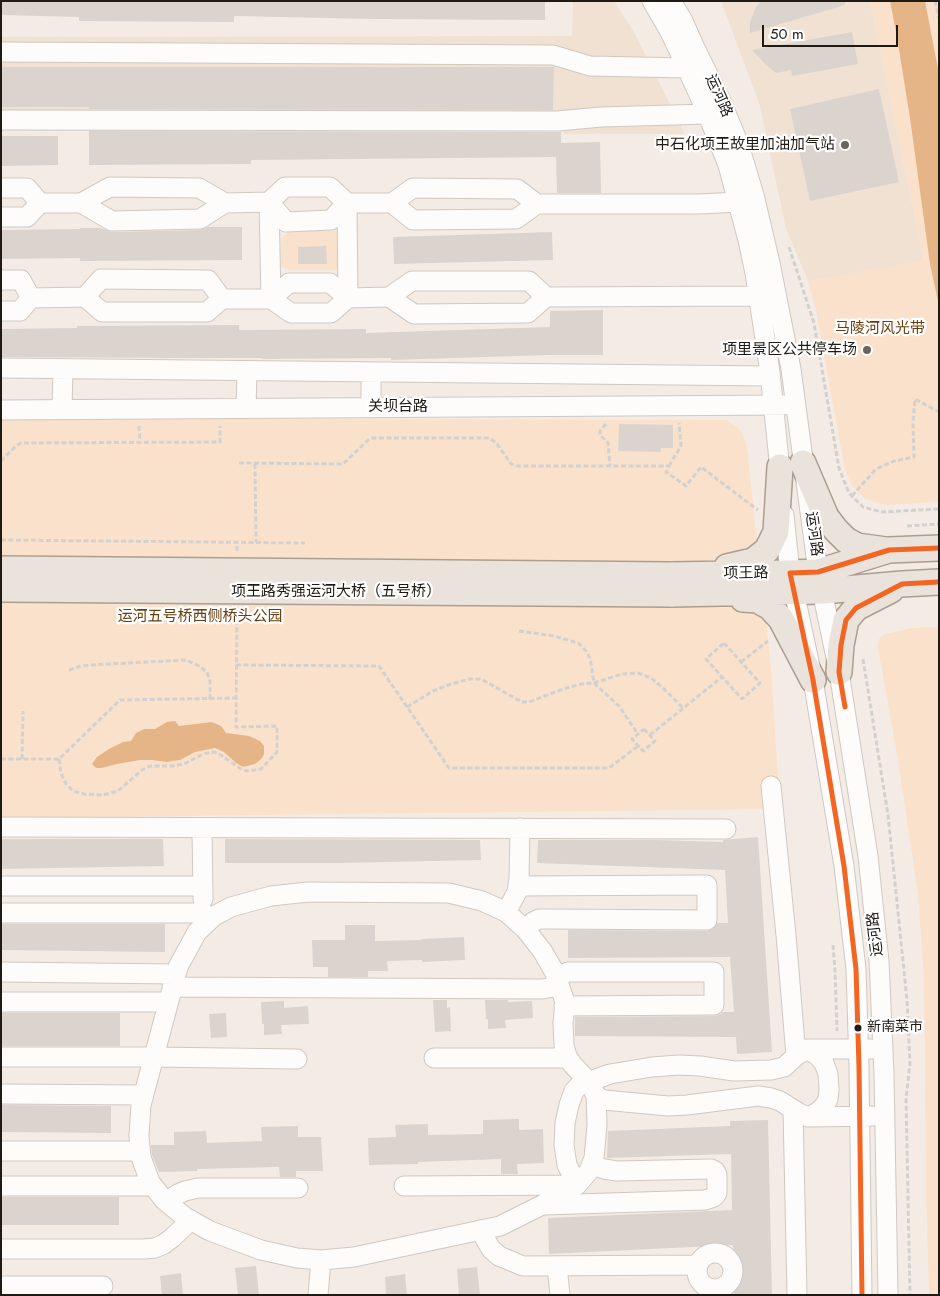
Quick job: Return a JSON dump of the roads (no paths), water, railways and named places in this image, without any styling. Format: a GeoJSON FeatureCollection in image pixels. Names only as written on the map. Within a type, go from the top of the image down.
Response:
{"type":"FeatureCollection","features":[{"type":"Feature","properties":{"kind":"main road"},"geometry":{"type":"LineString","coordinates":[[678,585],[753,561],[767,550],[776,532],[776,524],[791,465]]}},
{"type":"Feature","properties":{"kind":"main road"},"geometry":{"type":"LineString","coordinates":[[791,465],[836,530],[846,540],[858,546],[888,550]]}},
{"type":"Feature","properties":{"kind":"main road","name":"项王路"},"geometry":{"type":"LineString","coordinates":[[821,582],[888,550],[939,548]]}},
{"type":"Feature","properties":{"kind":"main road","name":"项王路秀强运河大桥（五号桥）"},"geometry":{"type":"LineString","coordinates":[[1,569],[678,585]]}},
{"type":"Feature","properties":{"kind":"main road","name":"项王路"},"geometry":{"type":"LineString","coordinates":[[678,585],[821,582],[902,584],[939,582]]}},
{"type":"Feature","properties":{"kind":"main road"},"geometry":{"type":"LineString","coordinates":[[839,672],[841,645],[846,620],[856,608],[902,584]]}},
{"type":"Feature","properties":{"kind":"main road"},"geometry":{"type":"LineString","coordinates":[[678,585],[756,600],[770,607],[786,627],[813,680]]}},
{"type":"Feature","properties":{"kind":"main road","name":"项王路秀强运河大桥（五号桥）"},"geometry":{"type":"LineString","coordinates":[[1,589],[678,585]]}},
{"type":"Feature","properties":{"kind":"street","name":"运河路"},"geometry":{"type":"LineString","coordinates":[[652,1],[669,30],[695,65]]}},
{"type":"Feature","properties":{"kind":"street","name":"运河路"},"geometry":{"type":"LineString","coordinates":[[670,1],[682,21],[695,65],[716,111],[738,142],[746,199],[767,293],[791,369],[796,404],[791,465],[792,583],[813,680],[844,866],[856,969],[862,1295]]}},
{"type":"Feature","properties":{"kind":"street"},"geometry":{"type":"LineString","coordinates":[[1,52],[553,54],[590,66],[695,65]]}},
{"type":"Feature","properties":{"kind":"street"},"geometry":{"type":"LineString","coordinates":[[1,120],[558,121],[716,111]]}},
{"type":"Feature","properties":{"kind":"street"},"geometry":{"type":"LineString","coordinates":[[1,217],[27,217],[40,203],[81,202],[110,187],[199,188],[225,202],[269,202],[285,187],[330,187],[347,203],[392,203],[413,188],[517,189],[537,204]]}},
{"type":"Feature","properties":{"kind":"street"},"geometry":{"type":"LineString","coordinates":[[1,188],[27,188],[40,203]]}},
{"type":"Feature","properties":{"kind":"street"},"geometry":{"type":"LineString","coordinates":[[392,203],[413,220],[516,219],[537,204],[699,204],[746,199]]}},
{"type":"Feature","properties":{"kind":"street"},"geometry":{"type":"LineString","coordinates":[[81,202],[112,222],[200,220],[225,202]]}},
{"type":"Feature","properties":{"kind":"street"},"geometry":{"type":"LineString","coordinates":[[269,202],[286,222],[331,220],[347,203]]}},
{"type":"Feature","properties":{"kind":"street"},"geometry":{"type":"LineString","coordinates":[[269,202],[271,298]]}},
{"type":"Feature","properties":{"kind":"street"},"geometry":{"type":"LineString","coordinates":[[347,203],[348,298]]}},
{"type":"Feature","properties":{"kind":"street"},"geometry":{"type":"LineString","coordinates":[[85,297],[101,279],[208,280],[222,299]]}},
{"type":"Feature","properties":{"kind":"street"},"geometry":{"type":"LineString","coordinates":[[1,280],[21,280],[31,298]]}},
{"type":"Feature","properties":{"kind":"street"},"geometry":{"type":"LineString","coordinates":[[1,311],[20,311],[31,298],[85,297],[102,312],[208,312],[222,299],[271,298],[291,313],[331,313],[348,298],[389,297],[412,281],[529,281],[546,297]]}},
{"type":"Feature","properties":{"kind":"street"},"geometry":{"type":"LineString","coordinates":[[271,298],[289,283],[330,283],[348,298]]}},
{"type":"Feature","properties":{"kind":"street","name":"运河路"},"geometry":{"type":"LineString","coordinates":[[767,293],[773,405],[791,465],[821,582],[839,672],[868,856],[879,961],[885,1115],[888,1295]]}},
{"type":"Feature","properties":{"kind":"street"},"geometry":{"type":"LineString","coordinates":[[389,297],[414,314],[528,312],[546,297],[767,293]]}},
{"type":"Feature","properties":{"kind":"street"},"geometry":{"type":"LineString","coordinates":[[1,368],[770,376]]}},
{"type":"Feature","properties":{"kind":"street"},"geometry":{"type":"LineString","coordinates":[[62,410],[63,369]]}},
{"type":"Feature","properties":{"kind":"street"},"geometry":{"type":"LineString","coordinates":[[246,408],[247,371]]}},
{"type":"Feature","properties":{"kind":"street"},"geometry":{"type":"LineString","coordinates":[[371,407],[372,372]]}},
{"type":"Feature","properties":{"kind":"street"},"geometry":{"type":"LineString","coordinates":[[593,374],[593,406]]}},
{"type":"Feature","properties":{"kind":"street","name":"关坝台路"},"geometry":{"type":"LineString","coordinates":[[1,410],[796,404]]}},
{"type":"Feature","properties":{"kind":"street"},"geometry":{"type":"LineString","coordinates":[[770,786],[801,1052]]}},
{"type":"Feature","properties":{"kind":"street"},"geometry":{"type":"LineString","coordinates":[[1,827],[726,829]]}},
{"type":"Feature","properties":{"kind":"street"},"geometry":{"type":"LineString","coordinates":[[202,828],[204,919],[178,967],[141,1105],[139,1136],[141,1157],[150,1182],[166,1201],[185,1217],[210,1231],[261,1250],[297,1258],[321,1260],[354,1257],[500,1226],[577,1185],[589,1171],[594,1158],[597,1125],[591,1086]]}},
{"type":"Feature","properties":{"kind":"street"},"geometry":{"type":"LineString","coordinates":[[506,912],[518,892],[520,828]]}},
{"type":"Feature","properties":{"kind":"street"},"geometry":{"type":"LineString","coordinates":[[518,886],[707,885],[707,920],[539,919],[533,922],[526,930]]}},
{"type":"Feature","properties":{"kind":"street"},"geometry":{"type":"LineString","coordinates":[[1,886],[202,886]]}},
{"type":"Feature","properties":{"kind":"street"},"geometry":{"type":"LineString","coordinates":[[1,913],[204,919],[231,907],[271,896],[308,892],[448,893],[482,901],[506,912],[526,930],[543,952],[558,982],[565,1002],[563,1023],[564,1045],[568,1058],[604,1100],[668,1106],[758,1096],[780,1101],[801,1113],[860,1116],[885,1115]]}},
{"type":"Feature","properties":{"kind":"street"},"geometry":{"type":"LineString","coordinates":[[1,972],[172,988]]}},
{"type":"Feature","properties":{"kind":"street"},"geometry":{"type":"LineString","coordinates":[[1,1002],[172,988],[542,989],[558,982],[568,972],[714,972],[714,1005],[564,1006]]}},
{"type":"Feature","properties":{"kind":"street"},"geometry":{"type":"LineString","coordinates":[[577,1185],[567,1165],[564,1145],[564,1123],[574,1092],[591,1086],[596,1078],[652,1066],[700,1066],[734,1071],[771,1070],[784,1067],[801,1052],[858,1048],[883,1049]]}},
{"type":"Feature","properties":{"kind":"street"},"geometry":{"type":"LineString","coordinates":[[801,1052],[818,1056],[824,1063],[828,1074],[829,1090],[828,1099],[818,1112],[801,1113]]}},
{"type":"Feature","properties":{"kind":"street"},"geometry":{"type":"LineString","coordinates":[[1,1057],[297,1059]]}},
{"type":"Feature","properties":{"kind":"street"},"geometry":{"type":"LineString","coordinates":[[434,1058],[568,1058]]}},
{"type":"Feature","properties":{"kind":"street"},"geometry":{"type":"LineString","coordinates":[[1,1094],[144,1095]]}},
{"type":"Feature","properties":{"kind":"street"},"geometry":{"type":"LineString","coordinates":[[797,1295],[801,1113]]}},
{"type":"Feature","properties":{"kind":"street"},"geometry":{"type":"LineString","coordinates":[[1,1151],[140,1151]]}},
{"type":"Feature","properties":{"kind":"street"},"geometry":{"type":"LineString","coordinates":[[542,1205],[705,1200],[714,1197],[717,1193],[717,1175],[711,1169],[617,1171],[604,1170],[591,1165]]}},
{"type":"Feature","properties":{"kind":"street"},"geometry":{"type":"LineString","coordinates":[[404,1186],[577,1185]]}},
{"type":"Feature","properties":{"kind":"street"},"geometry":{"type":"LineString","coordinates":[[1,1186],[153,1186]]}},
{"type":"Feature","properties":{"kind":"street"},"geometry":{"type":"LineString","coordinates":[[166,1201],[185,1191],[198,1188],[298,1188]]}},
{"type":"Feature","properties":{"kind":"street"},"geometry":{"type":"LineString","coordinates":[[1,1249],[155,1248],[172,1238],[191,1220]]}},
{"type":"Feature","properties":{"kind":"street"},"geometry":{"type":"LineString","coordinates":[[480,1230],[491,1249],[499,1256],[523,1266],[698,1265]]}},
{"type":"Feature","properties":{"kind":"street"},"geometry":{"type":"LineString","coordinates":[[318,1295],[321,1260]]}},
{"type":"Feature","properties":{"kind":"street"},"geometry":{"type":"LineString","coordinates":[[557,1266],[560,1295]]}},
{"type":"Feature","properties":{"kind":"street"},"geometry":{"type":"LineString","coordinates":[[1,1286],[103,1286]]}},
{"type":"Feature","properties":{"kind":"place","name":"中石化项王故里加油加气站"},"geometry":{"type":"Point","coordinates":[845,145]}},
{"type":"Feature","properties":{"kind":"place","name":"项里景区公共停车场"},"geometry":{"type":"Point","coordinates":[867,350]}},
{"type":"Feature","properties":{"kind":"place","name":"新南菜市"},"geometry":{"type":"Point","coordinates":[858,1028]}},
{"type":"Feature","properties":{"kind":"park label","name":"马陵河风光带"},"geometry":{"type":"Point","coordinates":[880,329]}},
{"type":"Feature","properties":{"kind":"park label","name":"运河五号桥西侧桥头公园"},"geometry":{"type":"Point","coordinates":[200,617]}}]}
